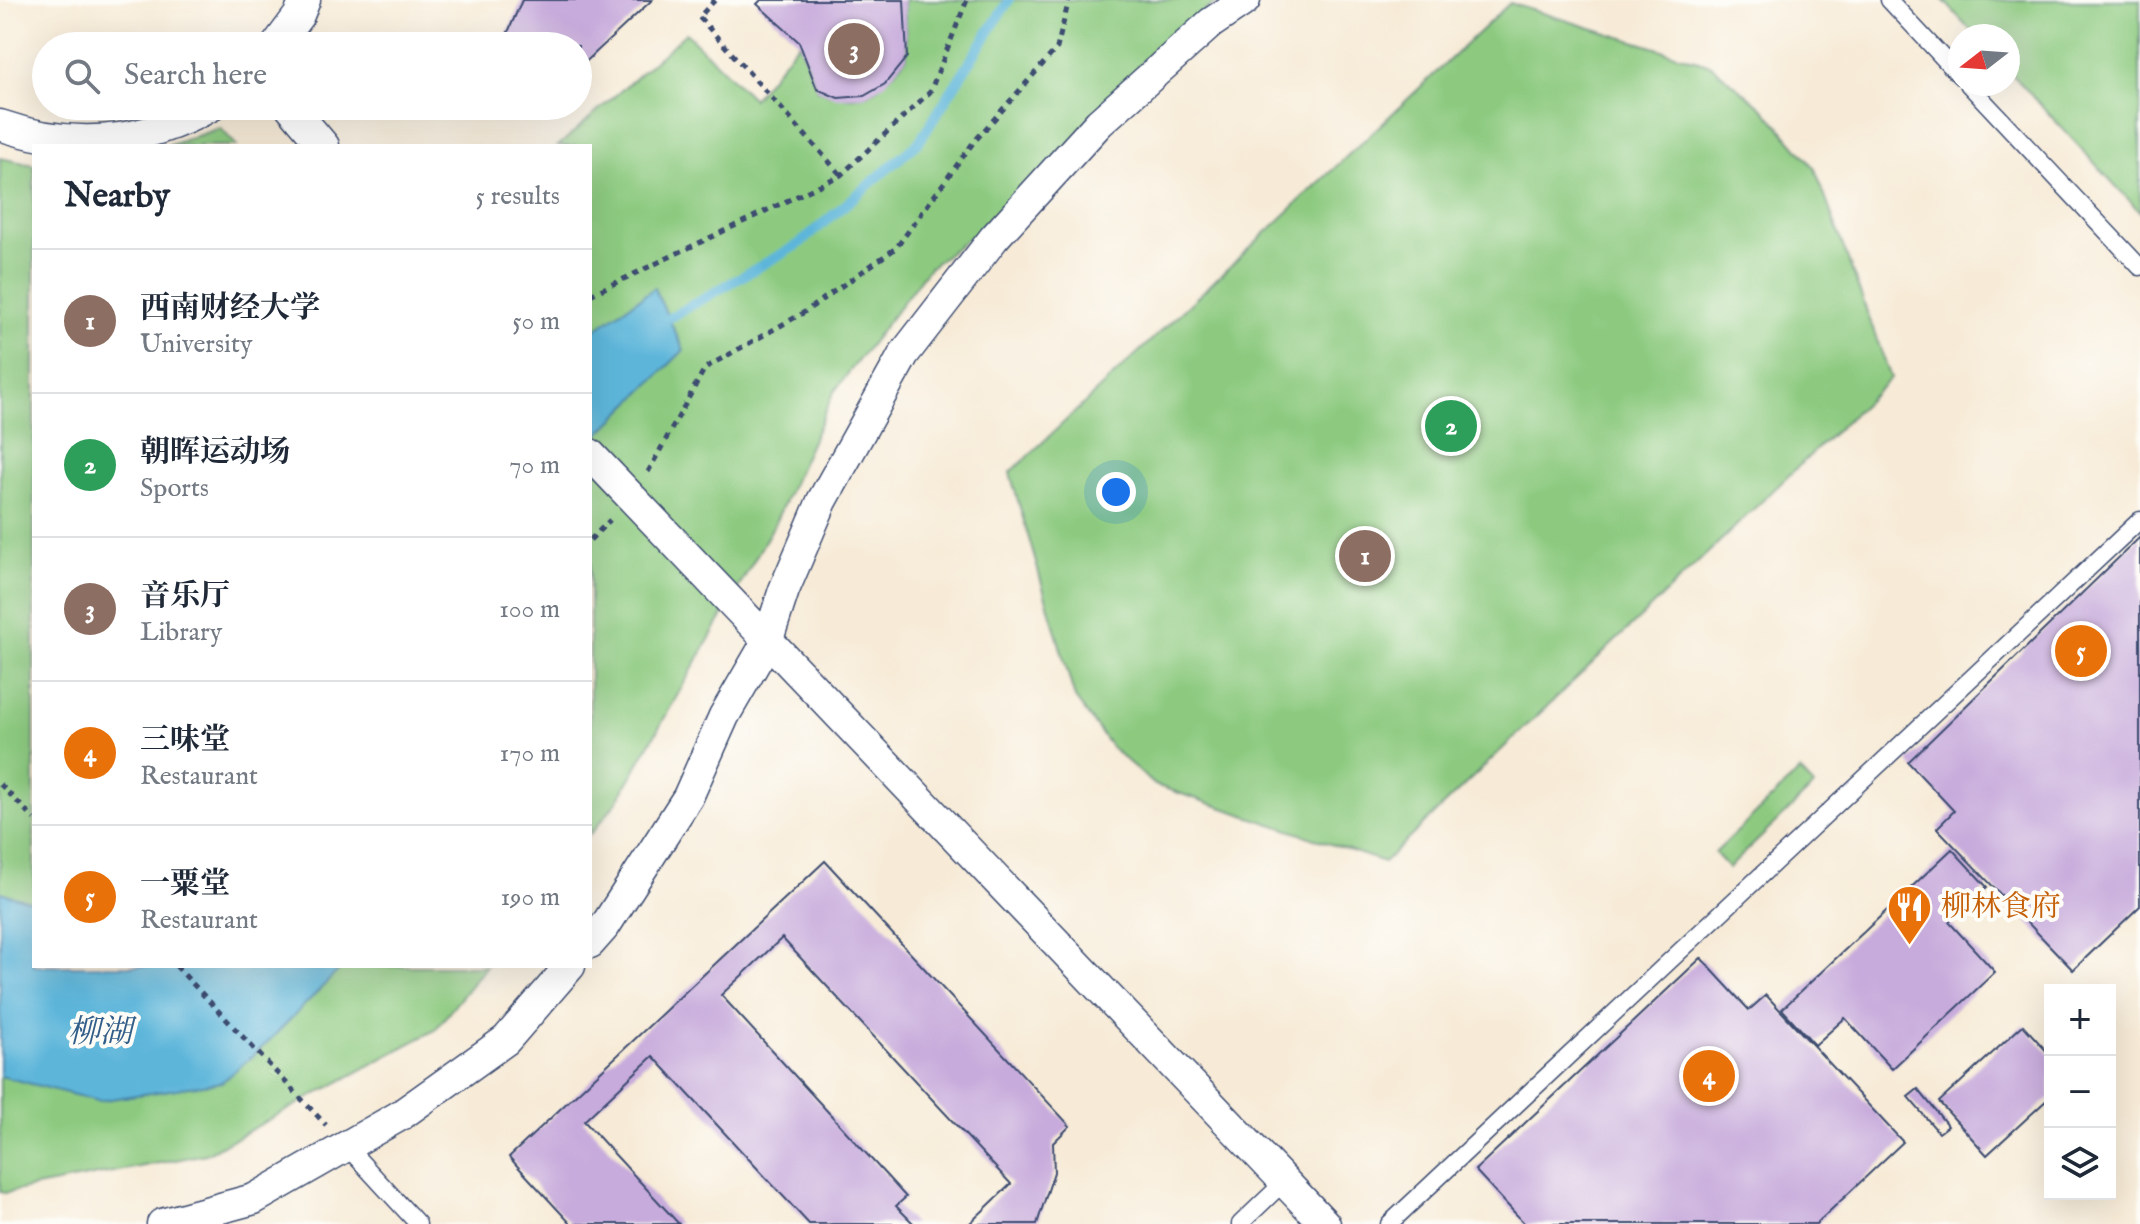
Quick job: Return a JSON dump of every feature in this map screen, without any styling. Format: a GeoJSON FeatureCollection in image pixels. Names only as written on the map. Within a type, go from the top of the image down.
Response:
{"type":"FeatureCollection","features":[{"type":"Feature","properties":{"kind":"street"},"geometry":{"type":"LineString","coordinates":[[286,32],[305,0]]}},
{"type":"Feature","properties":{"kind":"street"},"geometry":{"type":"LineString","coordinates":[[592,941],[605,926],[688,797],[724,716],[767,642],[784,590],[822,501],[904,354],[994,238],[1099,123],[1211,23],[1245,0]]}},
{"type":"Feature","properties":{"kind":"street"},"geometry":{"type":"LineString","coordinates":[[0,125],[33,136],[82,142],[132,138],[186,120]]}},
{"type":"Feature","properties":{"kind":"street"},"geometry":{"type":"LineString","coordinates":[[302,120],[322,144]]}},
{"type":"Feature","properties":{"kind":"street"},"geometry":{"type":"LineString","coordinates":[[592,456],[1325,1224]]}},
{"type":"Feature","properties":{"kind":"street"},"geometry":{"type":"LineString","coordinates":[[162,1224],[254,1199],[348,1148],[506,1040],[568,968]]}},
{"type":"Feature","properties":{"kind":"lane"},"geometry":{"type":"LineString","coordinates":[[1889,0],[1948,63]]}},
{"type":"Feature","properties":{"kind":"lane"},"geometry":{"type":"LineString","coordinates":[[1979,96],[2140,267]]}},
{"type":"Feature","properties":{"kind":"lane"},"geometry":{"type":"LineString","coordinates":[[1389,1224],[2140,520]]}},
{"type":"Feature","properties":{"kind":"lane"},"geometry":{"type":"LineString","coordinates":[[348,1148],[418,1224]]}},
{"type":"Feature","properties":{"kind":"lane"},"geometry":{"type":"LineString","coordinates":[[1240,1224],[1284,1182]]}},
{"type":"Feature","properties":{"kind":"path"},"geometry":{"type":"LineString","coordinates":[[715,0],[699,17],[841,175]]}},
{"type":"Feature","properties":{"kind":"path"},"geometry":{"type":"LineString","coordinates":[[592,294],[841,175],[930,92],[967,0]]}},
{"type":"Feature","properties":{"kind":"path"},"geometry":{"type":"LineString","coordinates":[[631,500],[705,368],[803,313],[896,248],[973,143],[1057,48],[1069,0]]}},
{"type":"Feature","properties":{"kind":"path"},"geometry":{"type":"LineString","coordinates":[[0,784],[32,817]]}},
{"type":"Feature","properties":{"kind":"path"},"geometry":{"type":"LineString","coordinates":[[178,968],[348,1148]]}},
{"type":"Feature","properties":{"kind":"green space"},"geometry":{"type":"Polygon","coordinates":[[[904,0],[1219,0],[1152,50],[1048,178],[929,268],[834,392],[775,523],[618,800],[592,832],[592,144],[560,144],[587,120],[592,120],[592,116],[686,33],[753,99],[799,42],[817,89],[846,97],[858,97],[879,87],[907,57],[904,0]]]}},
{"type":"Feature","properties":{"kind":"green space"},"geometry":{"type":"Polygon","coordinates":[[[1943,0],[2140,0],[2140,212],[2020,83],[2020,24],[1965,24],[1943,0]]]}},
{"type":"Feature","properties":{"kind":"green space"},"geometry":{"type":"Polygon","coordinates":[[[1510,3],[1711,65],[1765,110],[1815,169],[1891,378],[1384,862],[1155,785],[1112,748],[1075,698],[1010,473],[1510,3]]]}},
{"type":"Feature","properties":{"kind":"green space"},"geometry":{"type":"Polygon","coordinates":[[[220,128],[235,144],[173,144],[220,128]]]}},
{"type":"Feature","properties":{"kind":"green space"},"geometry":{"type":"Polygon","coordinates":[[[0,158],[32,165],[32,968],[484,968],[435,1030],[206,1154],[0,1192],[0,158]]]}},
{"type":"Feature","properties":{"kind":"green space"},"geometry":{"type":"Polygon","coordinates":[[[1800,771],[1814,786],[1729,868],[1715,853],[1800,771]]]}},
{"type":"Feature","properties":{"kind":"water"},"geometry":{"type":"Polygon","coordinates":[[[654,288],[684,350],[592,441],[592,332],[654,288]]]}},
{"type":"Feature","properties":{"kind":"water","name":"柳湖"},"geometry":{"type":"Polygon","coordinates":[[[0,892],[32,901],[32,968],[341,968],[266,1044],[222,1082],[98,1101],[0,1076],[0,892]]]}},
{"type":"Feature","properties":{"kind":"building"},"geometry":{"type":"Polygon","coordinates":[[[522,0],[652,0],[592,56],[592,32],[508,32],[522,0]]]}},
{"type":"Feature","properties":{"kind":"building"},"geometry":{"type":"Polygon","coordinates":[[[761,0],[904,0],[907,57],[885,84],[864,96],[838,98],[817,89],[799,42],[757,4],[761,0]]]}},
{"type":"Feature","properties":{"kind":"building"},"geometry":{"type":"Polygon","coordinates":[[[2140,537],[2140,906],[2073,970],[1937,828],[1954,811],[1908,762],[2140,537]]]}},
{"type":"Feature","properties":{"kind":"building","name":"柳林食府"},"geometry":{"type":"Polygon","coordinates":[[[1952,849],[1987,887],[1949,922],[1995,972],[1892,1069],[1845,1018],[1815,1045],[1782,1009],[1952,849]]]}},
{"type":"Feature","properties":{"kind":"building"},"geometry":{"type":"Polygon","coordinates":[[[825,861],[1070,1126],[1053,1143],[1054,1172],[1037,1224],[969,1224],[1011,1184],[782,938],[721,995],[906,1197],[896,1206],[914,1224],[809,1224],[653,1056],[584,1121],[679,1224],[571,1224],[509,1157],[825,861]]]}},
{"type":"Feature","properties":{"kind":"building"},"geometry":{"type":"Polygon","coordinates":[[[1701,958],[1749,1010],[1766,995],[1903,1142],[1816,1224],[1525,1224],[1475,1170],[1701,958]]]}},
{"type":"Feature","properties":{"kind":"building"},"geometry":{"type":"Polygon","coordinates":[[[2023,1025],[2044,1048],[2044,1103],[1987,1155],[1939,1102],[2023,1025]]]}},
{"type":"Feature","properties":{"kind":"building"},"geometry":{"type":"Polygon","coordinates":[[[1918,1089],[1948,1126],[1939,1133],[1908,1097],[1918,1089]]]}},
{"type":"Feature","properties":{"kind":"waterway"},"geometry":{"type":"LineString","coordinates":[[669,318],[799,244],[919,142],[1009,0]]}},
{"type":"Feature","properties":{"kind":"place","name":"音乐厅"},"geometry":{"type":"Point","coordinates":[854,49]}},
{"type":"Feature","properties":{"kind":"place","name":"朝晖运动场"},"geometry":{"type":"Point","coordinates":[1451,426]}},
{"type":"Feature","properties":{"kind":"place","name":"西南财经大学"},"geometry":{"type":"Point","coordinates":[1365,556]}},
{"type":"Feature","properties":{"kind":"place","name":"一粟堂"},"geometry":{"type":"Point","coordinates":[2081,651]}},
{"type":"Feature","properties":{"kind":"place","name":"柳林食府"},"geometry":{"type":"Point","coordinates":[1910,947]}},
{"type":"Feature","properties":{"kind":"place","name":"三味堂"},"geometry":{"type":"Point","coordinates":[1709,1076]}}]}
